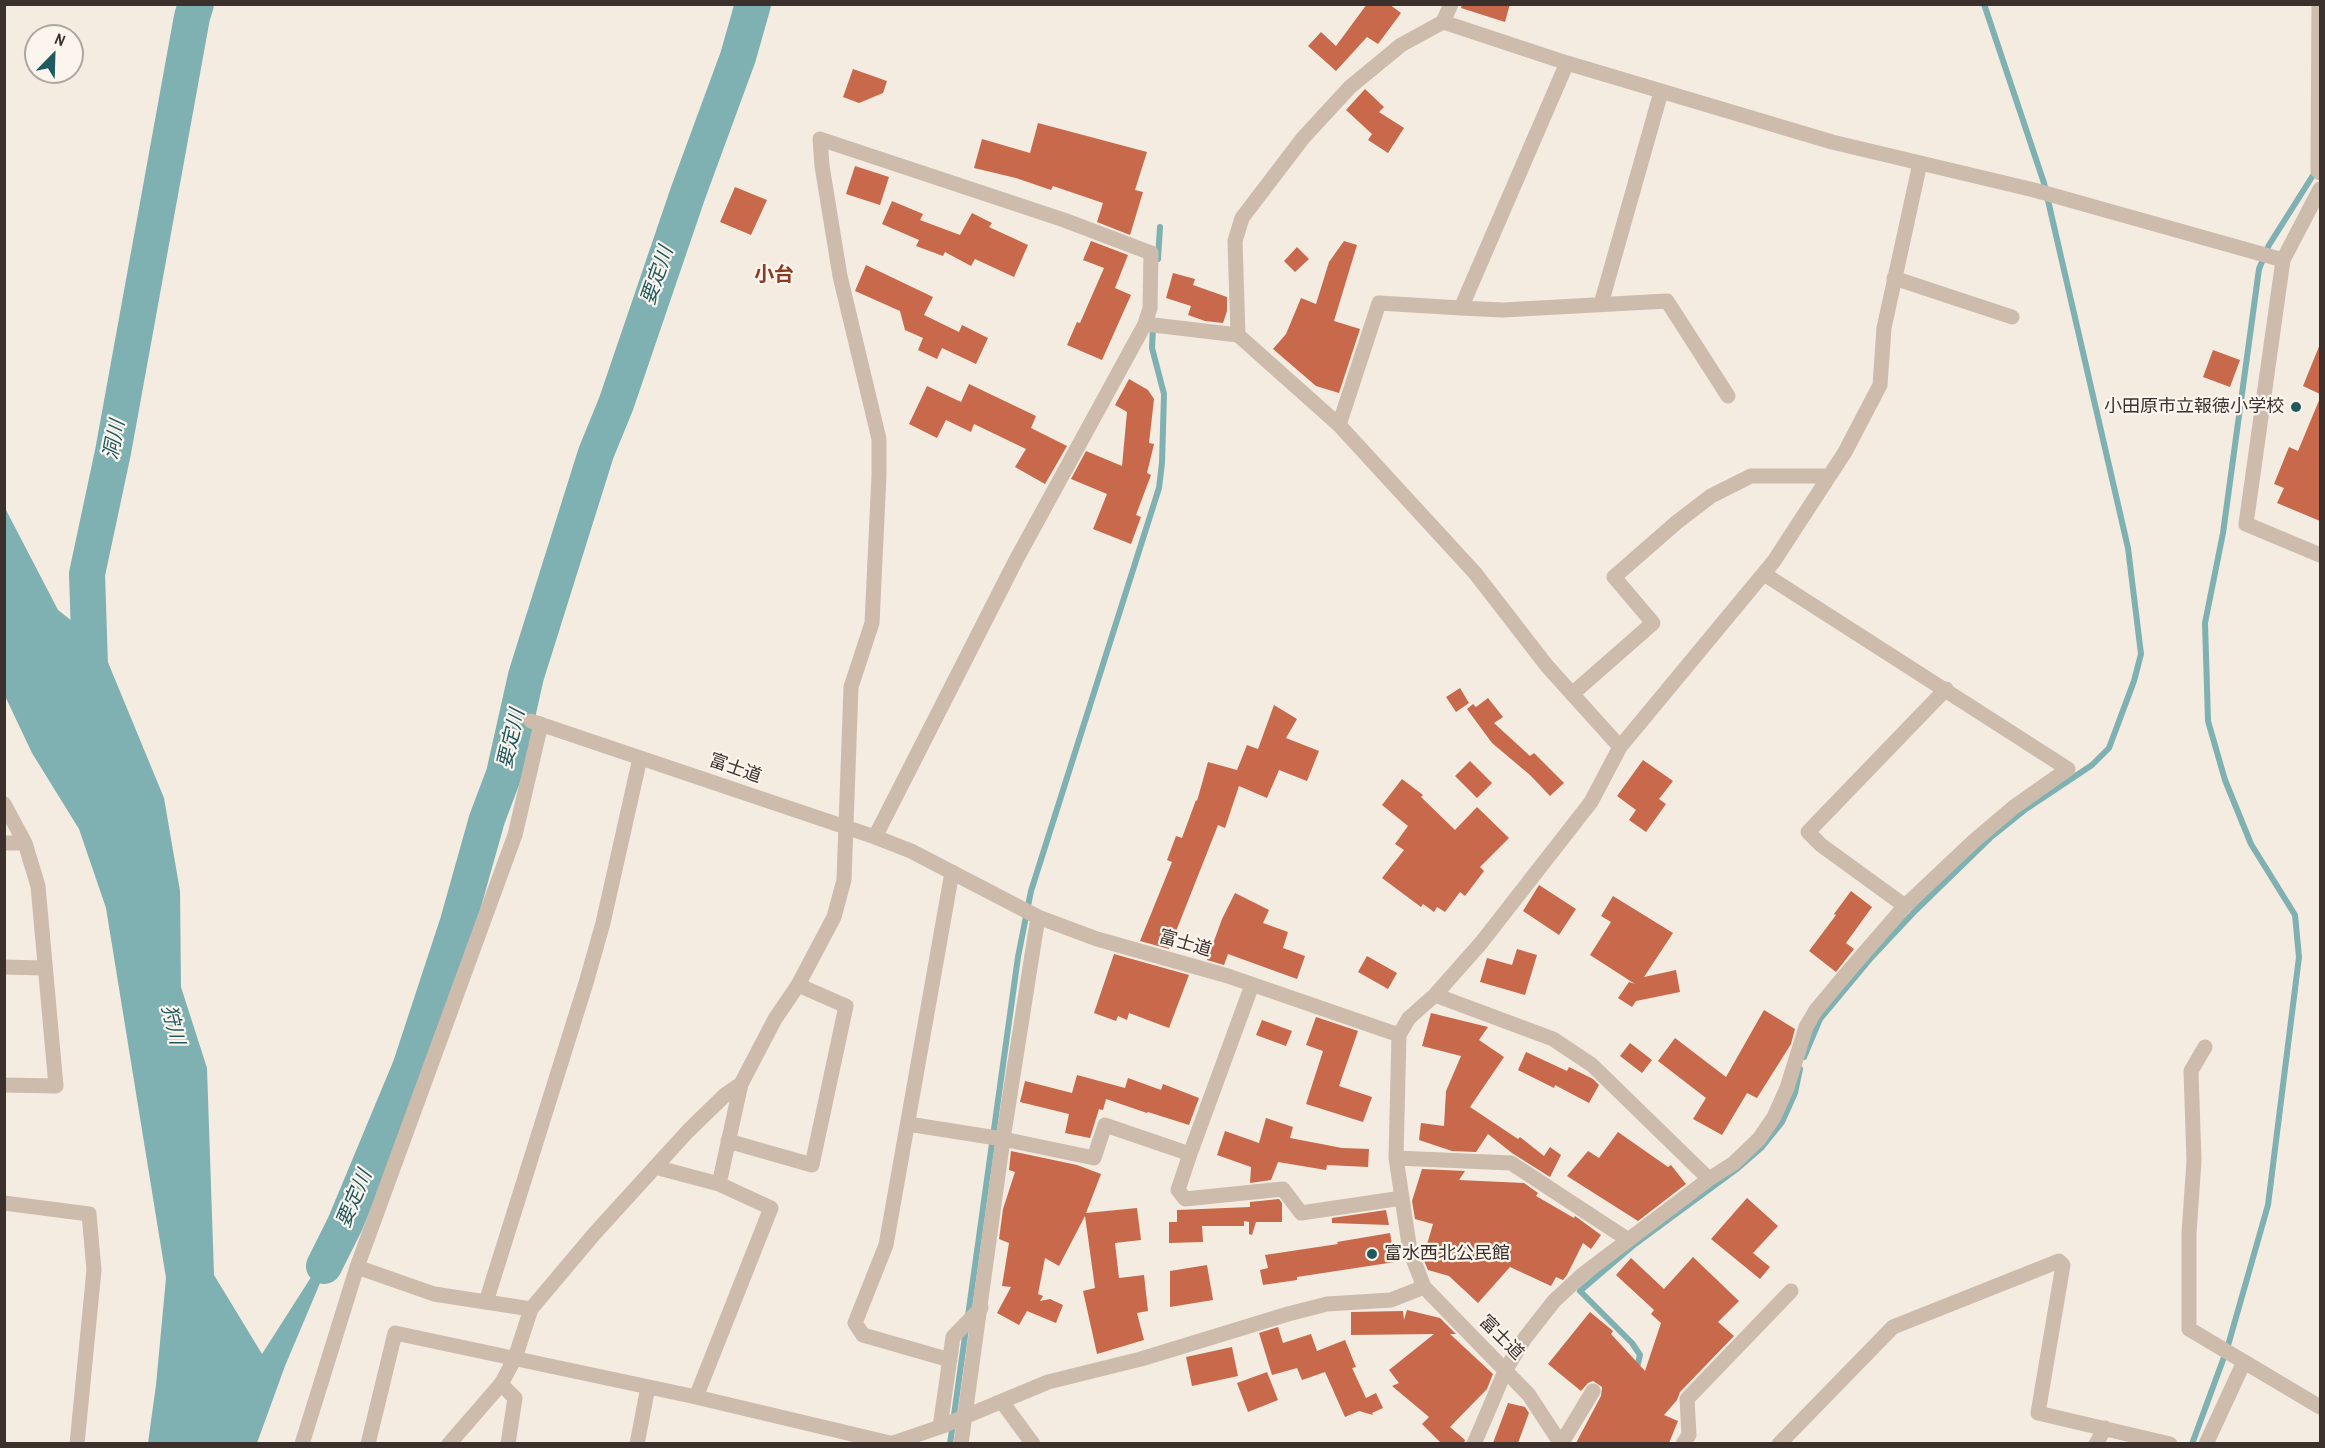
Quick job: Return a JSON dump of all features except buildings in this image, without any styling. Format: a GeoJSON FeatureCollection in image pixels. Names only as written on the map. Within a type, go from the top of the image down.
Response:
{"type":"FeatureCollection","features":[{"type":"Feature","properties":{"kind":"street"},"geometry":{"type":"LineString","coordinates":[[1238,335],[1235,241],[1242,218],[1303,138],[1350,87],[1401,45],[1443,22],[1451,4]]}},
{"type":"Feature","properties":{"kind":"street"},"geometry":{"type":"LineString","coordinates":[[2319,4],[2318,171],[2320,173]]}},
{"type":"Feature","properties":{"kind":"street"},"geometry":{"type":"LineString","coordinates":[[1443,22],[1661,92],[1832,142],[2034,190],[2283,260]]}},
{"type":"Feature","properties":{"kind":"street"},"geometry":{"type":"LineString","coordinates":[[1461,308],[1567,63]]}},
{"type":"Feature","properties":{"kind":"street"},"geometry":{"type":"LineString","coordinates":[[1601,304],[1661,92]]}},
{"type":"Feature","properties":{"kind":"street"},"geometry":{"type":"LineString","coordinates":[[719,1184],[741,1084],[775,1019],[798,985],[834,916],[844,880],[850,687],[872,623],[879,439],[840,276],[822,166],[820,139],[1064,220],[1151,254],[1150,308],[1145,324],[1016,560],[875,837]]}},
{"type":"Feature","properties":{"kind":"street"},"geometry":{"type":"LineString","coordinates":[[1399,1035],[1408,1018],[1435,995],[1481,943],[1591,802],[1620,747],[1764,574],[1845,452],[1880,385],[1884,328],[1920,163]]}},
{"type":"Feature","properties":{"kind":"street"},"geometry":{"type":"LineString","coordinates":[[2320,189],[2283,260],[2246,524],[2320,555]]}},
{"type":"Feature","properties":{"kind":"street"},"geometry":{"type":"LineString","coordinates":[[1894,278],[2012,317]]}},
{"type":"Feature","properties":{"kind":"street"},"geometry":{"type":"LineString","coordinates":[[1339,425],[1379,303],[1503,310],[1668,301],[1728,396]]}},
{"type":"Feature","properties":{"kind":"street"},"geometry":{"type":"LineString","coordinates":[[1145,324],[1238,335],[1339,425],[1476,573],[1547,666],[1620,747]]}},
{"type":"Feature","properties":{"kind":"street"},"geometry":{"type":"LineString","coordinates":[[1572,694],[1653,623],[1614,578],[1677,522],[1711,496],[1750,476],[1829,476]]}},
{"type":"Feature","properties":{"kind":"street"},"geometry":{"type":"LineString","coordinates":[[1474,1443],[1506,1370],[1525,1338],[1554,1301],[1627,1239],[1734,1163],[1759,1139],[1774,1117],[1787,1088],[1806,1027],[1816,1010],[1905,906],[1990,826],[2068,769],[1764,574]]}},
{"type":"Feature","properties":{"kind":"street"},"geometry":{"type":"LineString","coordinates":[[1905,906],[1821,845],[1808,832],[1946,689]]}},
{"type":"Feature","properties":{"kind":"street","name":"富士道"},"geometry":{"type":"LineString","coordinates":[[357,1267],[515,835],[536,722],[875,837],[910,851],[1038,916],[1097,939],[1228,976],[1399,1035],[1396,1158],[1410,1251],[1424,1287],[1529,1395],[1561,1443]]}},
{"type":"Feature","properties":{"kind":"street"},"geometry":{"type":"LineString","coordinates":[[486,1302],[592,963],[640,758]]}},
{"type":"Feature","properties":{"kind":"street"},"geometry":{"type":"LineString","coordinates":[[4,804],[25,843],[38,886],[56,1086],[4,1085]]}},
{"type":"Feature","properties":{"kind":"street"},"geometry":{"type":"LineString","coordinates":[[4,843],[25,843]]}},
{"type":"Feature","properties":{"kind":"street"},"geometry":{"type":"LineString","coordinates":[[950,1360],[863,1335],[855,1323],[886,1245],[952,872]]}},
{"type":"Feature","properties":{"kind":"street"},"geometry":{"type":"LineString","coordinates":[[961,1443],[1003,1139],[1038,916]]}},
{"type":"Feature","properties":{"kind":"street"},"geometry":{"type":"LineString","coordinates":[[4,967],[44,968]]}},
{"type":"Feature","properties":{"kind":"street"},"geometry":{"type":"LineString","coordinates":[[728,1142],[812,1165],[846,1006],[798,985]]}},
{"type":"Feature","properties":{"kind":"street"},"geometry":{"type":"LineString","coordinates":[[1252,986],[1178,1190],[1185,1198],[1283,1189],[1301,1213],[1402,1198]]}},
{"type":"Feature","properties":{"kind":"street"},"geometry":{"type":"LineString","coordinates":[[1435,995],[1553,1039],[1592,1065],[1709,1179]]}},
{"type":"Feature","properties":{"kind":"street"},"geometry":{"type":"LineString","coordinates":[[2205,1047],[2191,1071],[2194,1161],[2188,1233],[2189,1329],[2320,1407]]}},
{"type":"Feature","properties":{"kind":"street"},"geometry":{"type":"LineString","coordinates":[[449,1443],[501,1383],[515,1358],[531,1310],[595,1233],[655,1167],[725,1095],[741,1084]]}},
{"type":"Feature","properties":{"kind":"street"},"geometry":{"type":"LineString","coordinates":[[908,1124],[1003,1139],[1094,1158],[1105,1125],[1190,1154]]}},
{"type":"Feature","properties":{"kind":"street"},"geometry":{"type":"LineString","coordinates":[[1396,1158],[1511,1162],[1627,1239]]}},
{"type":"Feature","properties":{"kind":"street"},"geometry":{"type":"LineString","coordinates":[[655,1167],[719,1184],[771,1208],[696,1397]]}},
{"type":"Feature","properties":{"kind":"street"},"geometry":{"type":"LineString","coordinates":[[4,1203],[89,1214],[94,1270],[77,1443]]}},
{"type":"Feature","properties":{"kind":"street"},"geometry":{"type":"LineString","coordinates":[[1779,1443],[1893,1327],[2059,1261],[2063,1265],[2038,1413],[2170,1443]]}},
{"type":"Feature","properties":{"kind":"street"},"geometry":{"type":"LineString","coordinates":[[302,1443],[357,1267],[434,1294],[531,1310]]}},
{"type":"Feature","properties":{"kind":"street"},"geometry":{"type":"LineString","coordinates":[[368,1443],[395,1333],[696,1397],[890,1443],[940,1427],[1048,1382],[1141,1359],[1327,1304],[1391,1300],[1424,1287]]}},
{"type":"Feature","properties":{"kind":"street"},"geometry":{"type":"LineString","coordinates":[[1683,1443],[1689,1435],[1687,1399],[1791,1291]]}},
{"type":"Feature","properties":{"kind":"street"},"geometry":{"type":"LineString","coordinates":[[940,1427],[953,1337],[981,1308]]}},
{"type":"Feature","properties":{"kind":"street"},"geometry":{"type":"LineString","coordinates":[[2206,1443],[2244,1362]]}},
{"type":"Feature","properties":{"kind":"street"},"geometry":{"type":"LineString","coordinates":[[501,1383],[515,1398],[508,1443]]}},
{"type":"Feature","properties":{"kind":"street"},"geometry":{"type":"LineString","coordinates":[[637,1443],[648,1387]]}},
{"type":"Feature","properties":{"kind":"street"},"geometry":{"type":"LineString","coordinates":[[1561,1443],[1593,1390]]}},
{"type":"Feature","properties":{"kind":"street"},"geometry":{"type":"LineString","coordinates":[[1002,1402],[1033,1443]]}},
{"type":"Feature","properties":{"kind":"street"},"geometry":{"type":"LineString","coordinates":[[2096,1443],[2105,1428]]}},
{"type":"Feature","properties":{"kind":"water","name":"狩川"},"geometry":{"type":"Polygon","coordinates":[[[5,508],[58,610],[100,643],[164,798],[180,891],[181,987],[207,1068],[214,1275],[262,1354],[345,1224],[285,1366],[257,1443],[148,1443],[166,1278],[106,908],[79,829],[32,753],[5,696],[5,508]]]}},
{"type":"Feature","properties":{"kind":"waterway","name":"洞川"},"geometry":{"type":"LineString","coordinates":[[94,683],[90,665],[87,574],[113,452],[196,4]]}},
{"type":"Feature","properties":{"kind":"waterway","name":"要定川"},"geometry":{"type":"LineString","coordinates":[[324,1266],[345,1224],[410,1068],[458,922],[487,819],[504,774],[526,676],[596,453],[616,404],[688,193],[738,57],[753,4]]}},
{"type":"Feature","properties":{"kind":"waterway"},"geometry":{"type":"LineString","coordinates":[[1804,1057],[1820,1019],[1870,959],[1916,910],[1990,838],[2026,809],[2092,765],[2109,748],[2134,681],[2141,654],[2128,548],[2044,183],[1984,4]]}},
{"type":"Feature","properties":{"kind":"waterway"},"geometry":{"type":"LineString","coordinates":[[2192,1444],[2227,1349],[2268,1205],[2299,957],[2295,915],[2251,844],[2225,780],[2208,721],[2205,623],[2223,533],[2259,269],[2269,245],[2317,169]]}},
{"type":"Feature","properties":{"kind":"waterway"},"geometry":{"type":"LineString","coordinates":[[1158,259],[1160,227]]}},
{"type":"Feature","properties":{"kind":"waterway"},"geometry":{"type":"LineString","coordinates":[[968,1316],[1018,957],[1031,891],[1159,488],[1164,394],[1152,348],[1153,327]]}},
{"type":"Feature","properties":{"kind":"waterway"},"geometry":{"type":"LineString","coordinates":[[1636,1371],[1640,1355],[1632,1343],[1580,1291],[1635,1244],[1738,1168],[1761,1148],[1782,1122],[1795,1093],[1800,1069]]}},
{"type":"Feature","properties":{"kind":"waterway"},"geometry":{"type":"LineString","coordinates":[[950,1444],[966,1329]]}},
{"type":"Feature","properties":{"kind":"place","name":"小田原市立報徳小学校"},"geometry":{"type":"Point","coordinates":[2296,407]}},
{"type":"Feature","properties":{"kind":"place","name":"富水西北公民館"},"geometry":{"type":"Point","coordinates":[1372,1254]}},
{"type":"Feature","properties":{"kind":"district","name":"小台"},"geometry":{"type":"Point","coordinates":[774,276]}}]}
